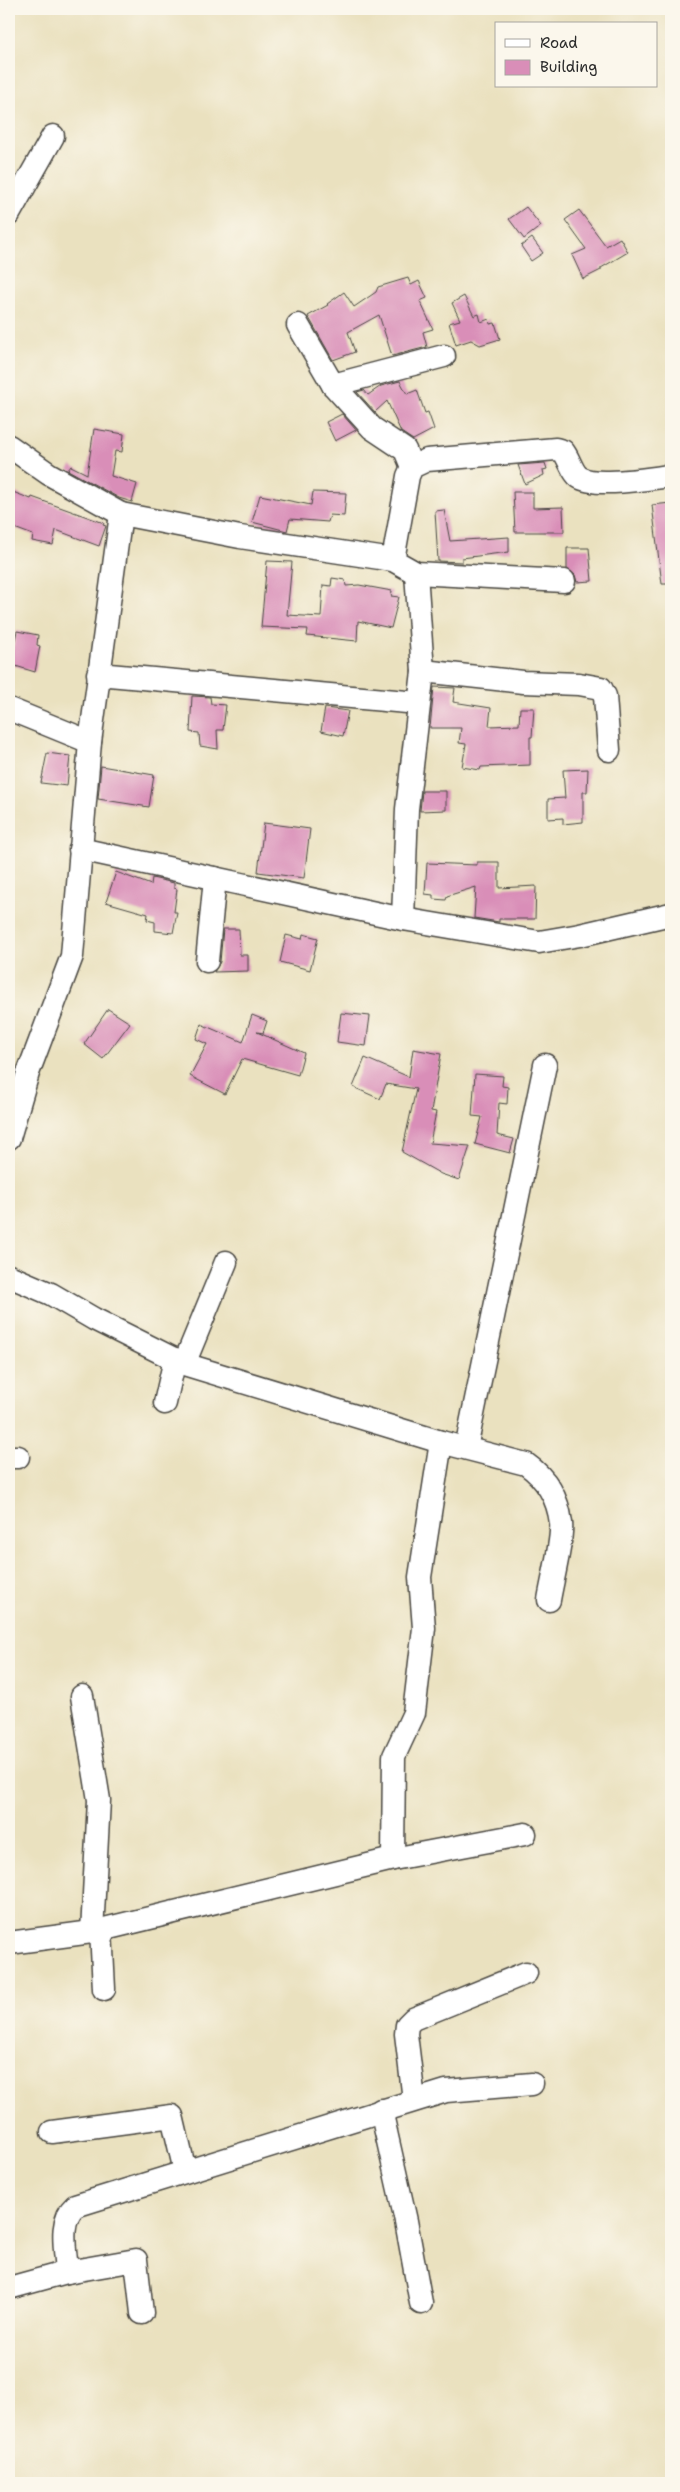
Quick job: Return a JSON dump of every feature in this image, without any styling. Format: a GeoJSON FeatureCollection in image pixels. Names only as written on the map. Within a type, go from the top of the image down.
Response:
{"type":"FeatureCollection","features":[{"type":"Feature","properties":{"kind":"street"},"geometry":{"type":"LineString","coordinates":[[9,214],[53,136]]}},
{"type":"Feature","properties":{"kind":"street"},"geometry":{"type":"LineString","coordinates":[[298,325],[333,385],[372,428],[404,450],[412,467]]}},
{"type":"Feature","properties":{"kind":"street"},"geometry":{"type":"LineString","coordinates":[[333,385],[444,356]]}},
{"type":"Feature","properties":{"kind":"street"},"geometry":{"type":"LineString","coordinates":[[9,446],[48,474],[121,514],[240,537],[393,560],[416,574],[564,581]]}},
{"type":"Feature","properties":{"kind":"street"},"geometry":{"type":"LineString","coordinates":[[393,560],[405,484],[412,467],[427,460],[556,448],[563,451],[577,476],[585,480],[598,482],[671,476]]}},
{"type":"Feature","properties":{"kind":"street"},"geometry":{"type":"LineString","coordinates":[[9,1138],[28,1073],[72,956],[90,742],[121,514]]}},
{"type":"Feature","properties":{"kind":"street"},"geometry":{"type":"LineString","coordinates":[[403,919],[408,809],[418,702],[423,671],[416,574]]}},
{"type":"Feature","properties":{"kind":"street"},"geometry":{"type":"LineString","coordinates":[[423,671],[523,682],[579,684],[601,688],[604,696],[609,750]]}},
{"type":"Feature","properties":{"kind":"street"},"geometry":{"type":"LineString","coordinates":[[98,674],[418,702]]}},
{"type":"Feature","properties":{"kind":"street"},"geometry":{"type":"LineString","coordinates":[[9,709],[90,742]]}},
{"type":"Feature","properties":{"kind":"street"},"geometry":{"type":"LineString","coordinates":[[80,849],[403,919],[539,942],[580,936],[671,914]]}},
{"type":"Feature","properties":{"kind":"street"},"geometry":{"type":"LineString","coordinates":[[207,961],[215,878]]}},
{"type":"Feature","properties":{"kind":"street"},"geometry":{"type":"LineString","coordinates":[[466,1448],[545,1065]]}},
{"type":"Feature","properties":{"kind":"street"},"geometry":{"type":"LineString","coordinates":[[165,1403],[179,1361],[226,1262]]}},
{"type":"Feature","properties":{"kind":"street"},"geometry":{"type":"LineString","coordinates":[[9,1276],[51,1294],[94,1319],[179,1361],[441,1442],[526,1464],[538,1472],[550,1488],[561,1523],[549,1600]]}},
{"type":"Feature","properties":{"kind":"street"},"geometry":{"type":"LineString","coordinates":[[393,1859],[394,1756],[414,1713],[424,1628],[420,1577],[441,1442]]}},
{"type":"Feature","properties":{"kind":"street"},"geometry":{"type":"LineString","coordinates":[[82,1696],[99,1800],[96,1931],[104,1990]]}},
{"type":"Feature","properties":{"kind":"street"},"geometry":{"type":"LineString","coordinates":[[9,1944],[96,1931],[393,1859],[525,1834]]}},
{"type":"Feature","properties":{"kind":"street"},"geometry":{"type":"LineString","coordinates":[[414,2100],[406,2034],[407,2025],[413,2019],[526,1973]]}},
{"type":"Feature","properties":{"kind":"street"},"geometry":{"type":"LineString","coordinates":[[67,2272],[64,2220],[68,2212],[75,2206],[446,2091],[532,2084]]}},
{"type":"Feature","properties":{"kind":"street"},"geometry":{"type":"LineString","coordinates":[[381,2110],[406,2221],[421,2303]]}},
{"type":"Feature","properties":{"kind":"street"},"geometry":{"type":"LineString","coordinates":[[52,2132],[172,2116],[185,2172]]}},
{"type":"Feature","properties":{"kind":"street"},"geometry":{"type":"LineString","coordinates":[[9,2288],[67,2272],[136,2260],[142,2313]]}},
{"type":"Feature","properties":{"kind":"building"},"geometry":{"type":"Polygon","coordinates":[[[526,207],[541,226],[524,239],[509,219],[526,207]]]}},
{"type":"Feature","properties":{"kind":"building"},"geometry":{"type":"Polygon","coordinates":[[[579,210],[606,246],[620,238],[628,252],[601,268],[601,270],[583,279],[572,255],[586,249],[565,220],[579,210]]]}},
{"type":"Feature","properties":{"kind":"building"},"geometry":{"type":"Polygon","coordinates":[[[532,238],[543,253],[531,261],[521,246],[532,238]]]}},
{"type":"Feature","properties":{"kind":"building"},"geometry":{"type":"Polygon","coordinates":[[[408,278],[411,285],[419,281],[427,298],[420,301],[433,329],[423,332],[427,347],[392,356],[379,315],[348,332],[355,352],[333,360],[308,316],[328,305],[344,292],[354,307],[376,292],[378,287],[408,278]]]}},
{"type":"Feature","properties":{"kind":"building"},"geometry":{"type":"Polygon","coordinates":[[[464,296],[474,316],[479,314],[481,322],[489,319],[490,324],[495,323],[500,339],[480,345],[471,340],[456,345],[449,323],[460,320],[452,303],[464,296]]]}},
{"type":"Feature","properties":{"kind":"building"},"geometry":{"type":"Polygon","coordinates":[[[400,381],[407,394],[417,390],[425,413],[428,412],[434,429],[413,440],[401,432],[387,401],[375,412],[357,392],[364,390],[368,395],[381,386],[400,381]]]}},
{"type":"Feature","properties":{"kind":"building"},"geometry":{"type":"Polygon","coordinates":[[[342,414],[356,430],[335,441],[326,422],[342,414]]]}},
{"type":"Feature","properties":{"kind":"building"},"geometry":{"type":"Polygon","coordinates":[[[94,429],[124,434],[122,452],[115,451],[111,476],[137,484],[132,502],[119,498],[68,470],[71,466],[87,474],[94,429]]]}},
{"type":"Feature","properties":{"kind":"building"},"geometry":{"type":"Polygon","coordinates":[[[545,463],[547,469],[543,470],[544,475],[525,484],[518,465],[545,463]]]}},
{"type":"Feature","properties":{"kind":"building"},"geometry":{"type":"Polygon","coordinates":[[[13,492],[104,523],[103,525],[106,526],[99,546],[56,530],[53,545],[32,541],[33,535],[9,526],[9,504],[13,492]]]}},
{"type":"Feature","properties":{"kind":"building"},"geometry":{"type":"Polygon","coordinates":[[[313,492],[346,493],[344,516],[330,515],[328,522],[290,519],[287,531],[252,522],[260,495],[311,505],[313,492]]]}},
{"type":"Feature","properties":{"kind":"building"},"geometry":{"type":"Polygon","coordinates":[[[513,492],[533,492],[533,508],[563,507],[564,532],[515,532],[513,492]]]}},
{"type":"Feature","properties":{"kind":"building"},"geometry":{"type":"Polygon","coordinates":[[[671,503],[671,584],[662,584],[652,505],[671,503]]]}},
{"type":"Feature","properties":{"kind":"building"},"geometry":{"type":"Polygon","coordinates":[[[444,510],[450,541],[509,537],[509,552],[462,558],[462,562],[438,561],[435,511],[444,510]]]}},
{"type":"Feature","properties":{"kind":"building"},"geometry":{"type":"Polygon","coordinates":[[[567,548],[589,548],[592,581],[577,582],[575,575],[567,569],[567,548]]]}},
{"type":"Feature","properties":{"kind":"building"},"geometry":{"type":"Polygon","coordinates":[[[267,561],[292,562],[287,615],[321,617],[323,585],[331,586],[332,578],[345,580],[346,586],[359,585],[392,591],[391,596],[399,597],[391,628],[358,621],[357,641],[307,636],[308,629],[261,627],[267,561]]]}},
{"type":"Feature","properties":{"kind":"building"},"geometry":{"type":"Polygon","coordinates":[[[17,631],[38,635],[37,645],[40,646],[35,672],[9,664],[17,631]]]}},
{"type":"Feature","properties":{"kind":"building"},"geometry":{"type":"Polygon","coordinates":[[[434,687],[455,688],[453,702],[491,708],[489,726],[519,725],[520,708],[534,708],[532,737],[530,737],[530,765],[481,767],[480,770],[462,767],[466,744],[459,743],[461,728],[430,728],[434,687]]]}},
{"type":"Feature","properties":{"kind":"building"},"geometry":{"type":"Polygon","coordinates":[[[192,696],[210,697],[211,704],[226,705],[223,730],[217,730],[218,749],[200,746],[199,733],[190,732],[192,696]]]}},
{"type":"Feature","properties":{"kind":"building"},"geometry":{"type":"Polygon","coordinates":[[[325,708],[348,711],[343,736],[321,731],[325,708]]]}},
{"type":"Feature","properties":{"kind":"building"},"geometry":{"type":"Polygon","coordinates":[[[47,753],[70,756],[67,786],[41,783],[47,753]]]}},
{"type":"Feature","properties":{"kind":"building"},"geometry":{"type":"Polygon","coordinates":[[[101,766],[154,775],[149,807],[98,799],[101,766]]]}},
{"type":"Feature","properties":{"kind":"building"},"geometry":{"type":"Polygon","coordinates":[[[588,769],[587,792],[583,792],[583,822],[563,824],[563,818],[548,819],[548,799],[565,798],[563,770],[588,769]]]}},
{"type":"Feature","properties":{"kind":"building"},"geometry":{"type":"Polygon","coordinates":[[[422,791],[446,791],[446,810],[420,811],[422,791]]]}},
{"type":"Feature","properties":{"kind":"building"},"geometry":{"type":"Polygon","coordinates":[[[264,823],[310,829],[304,878],[258,872],[264,823]]]}},
{"type":"Feature","properties":{"kind":"building"},"geometry":{"type":"Polygon","coordinates":[[[477,862],[499,862],[499,888],[536,886],[535,919],[499,919],[499,922],[474,918],[476,887],[447,896],[446,900],[433,899],[433,895],[425,894],[427,863],[477,865],[477,862]]]}},
{"type":"Feature","properties":{"kind":"building"},"geometry":{"type":"Polygon","coordinates":[[[116,872],[151,885],[152,878],[174,883],[174,888],[177,889],[174,912],[177,912],[173,933],[155,931],[155,922],[147,920],[148,914],[106,902],[116,872]]]}},
{"type":"Feature","properties":{"kind":"building"},"geometry":{"type":"Polygon","coordinates":[[[223,929],[239,929],[240,955],[248,955],[248,971],[214,972],[220,962],[223,929]]]}},
{"type":"Feature","properties":{"kind":"building"},"geometry":{"type":"Polygon","coordinates":[[[303,934],[318,938],[310,970],[280,962],[286,935],[302,939],[303,934]]]}},
{"type":"Feature","properties":{"kind":"building"},"geometry":{"type":"Polygon","coordinates":[[[108,1009],[130,1023],[103,1059],[84,1044],[108,1009]]]}},
{"type":"Feature","properties":{"kind":"building"},"geometry":{"type":"Polygon","coordinates":[[[341,1013],[370,1016],[366,1046],[337,1042],[341,1013]]]}},
{"type":"Feature","properties":{"kind":"building"},"geometry":{"type":"Polygon","coordinates":[[[252,1015],[267,1021],[263,1033],[257,1032],[304,1053],[298,1075],[242,1059],[225,1094],[190,1076],[207,1044],[196,1039],[201,1024],[243,1042],[252,1015]]]}},
{"type":"Feature","properties":{"kind":"building"},"geometry":{"type":"Polygon","coordinates":[[[413,1049],[441,1054],[431,1111],[436,1112],[430,1143],[470,1146],[459,1180],[441,1174],[402,1152],[416,1089],[386,1084],[380,1099],[353,1087],[365,1058],[409,1077],[413,1049]]]}},
{"type":"Feature","properties":{"kind":"building"},"geometry":{"type":"Polygon","coordinates":[[[475,1074],[503,1076],[502,1086],[508,1087],[507,1104],[499,1103],[497,1135],[514,1139],[510,1153],[475,1144],[482,1117],[472,1116],[475,1074]]]}}]}
